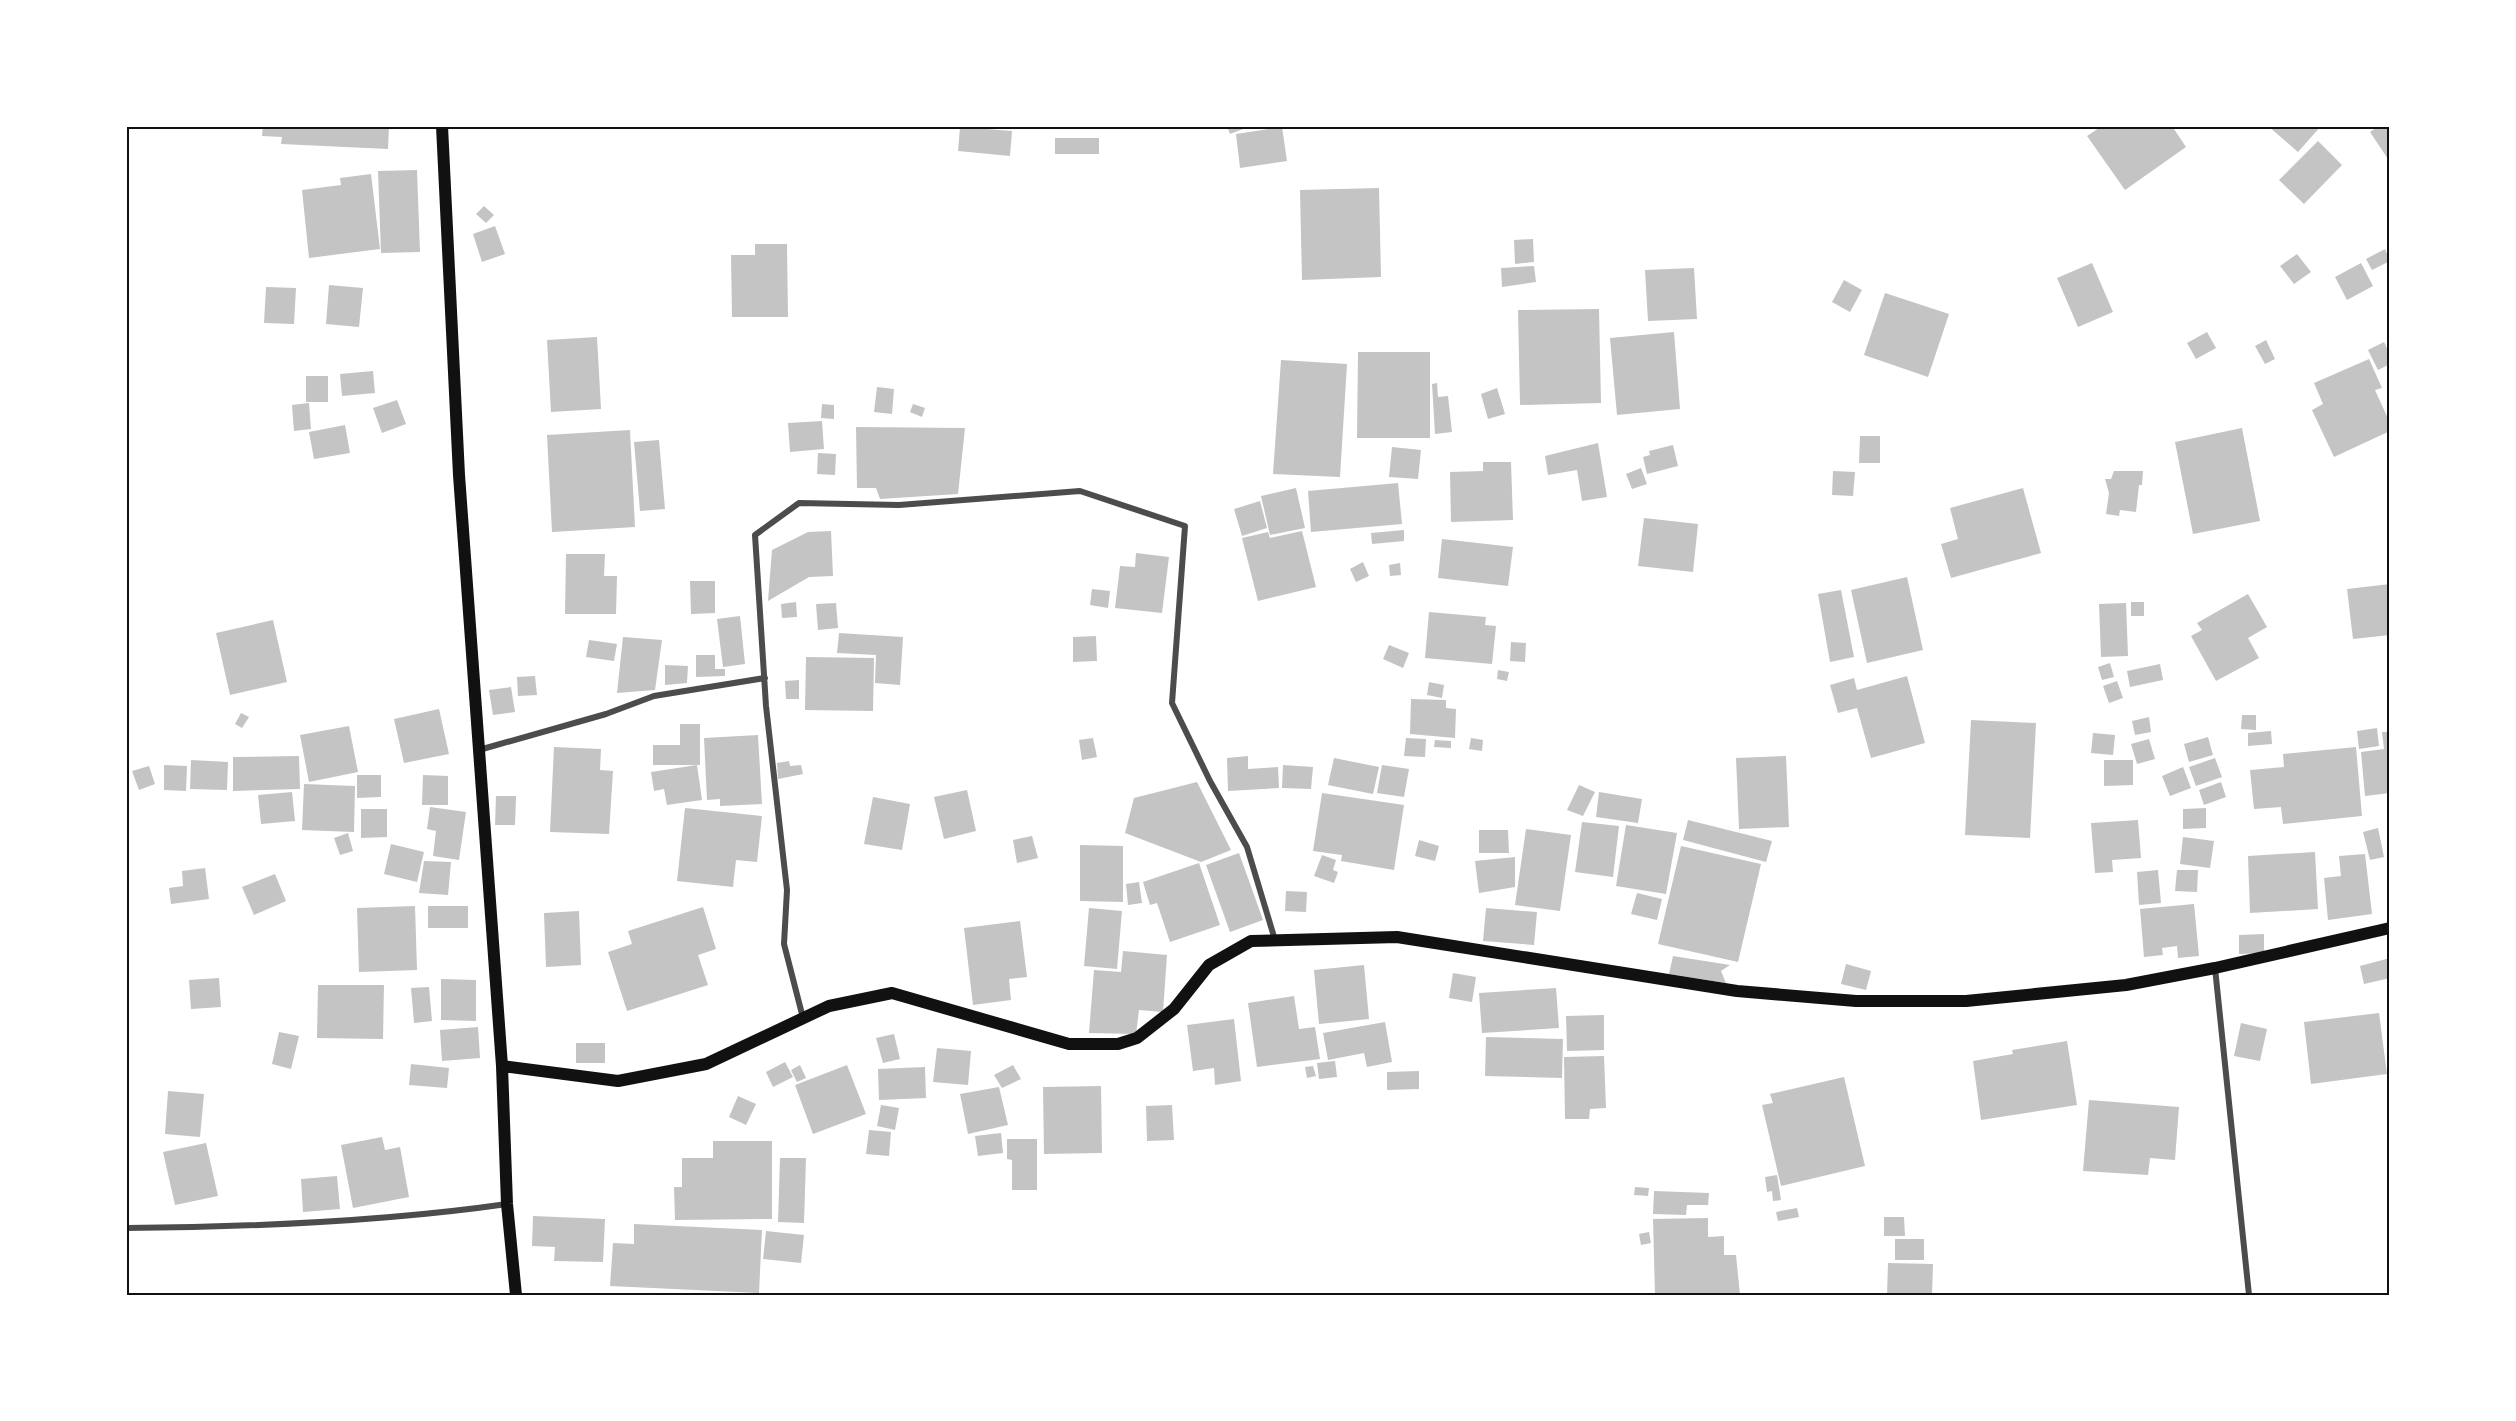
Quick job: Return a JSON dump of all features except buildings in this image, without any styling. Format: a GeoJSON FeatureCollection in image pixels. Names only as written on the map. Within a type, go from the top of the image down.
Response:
{"type":"FeatureCollection","features":[{"type":"Feature","properties":{"kind":"main road"},"geometry":{"type":"LineString","coordinates":[[442,126],[459,475],[502,1066],[507,1204],[516,1295]]}},
{"type":"Feature","properties":{"kind":"main road"},"geometry":{"type":"LineString","coordinates":[[502,1066],[618,1081],[706,1064],[829,1006],[891,993],[1069,1044],[1118,1044],[1137,1038],[1174,1009],[1209,965],[1251,941],[1397,937],[1737,991],[1856,1001],[1986,1000],[2126,985],[2216,968],[2390,928]]}},
{"type":"Feature","properties":{"kind":"street"},"geometry":{"type":"LineString","coordinates":[[803,1018],[784,944],[787,890],[765,678],[755,535],[799,503],[899,505],[1080,491],[1185,526],[1172,703],[1210,781],[1247,847],[1275,940]]}},
{"type":"Feature","properties":{"kind":"street"},"geometry":{"type":"LineString","coordinates":[[479,750],[606,714],[654,696],[765,678]]}},
{"type":"Feature","properties":{"kind":"street"},"geometry":{"type":"LineString","coordinates":[[2216,968],[2248,1295]]}},
{"type":"Feature","properties":{"kind":"street"},"geometry":{"type":"LineString","coordinates":[[126,1228],[206,1228],[448,1213],[507,1204]]}}]}
